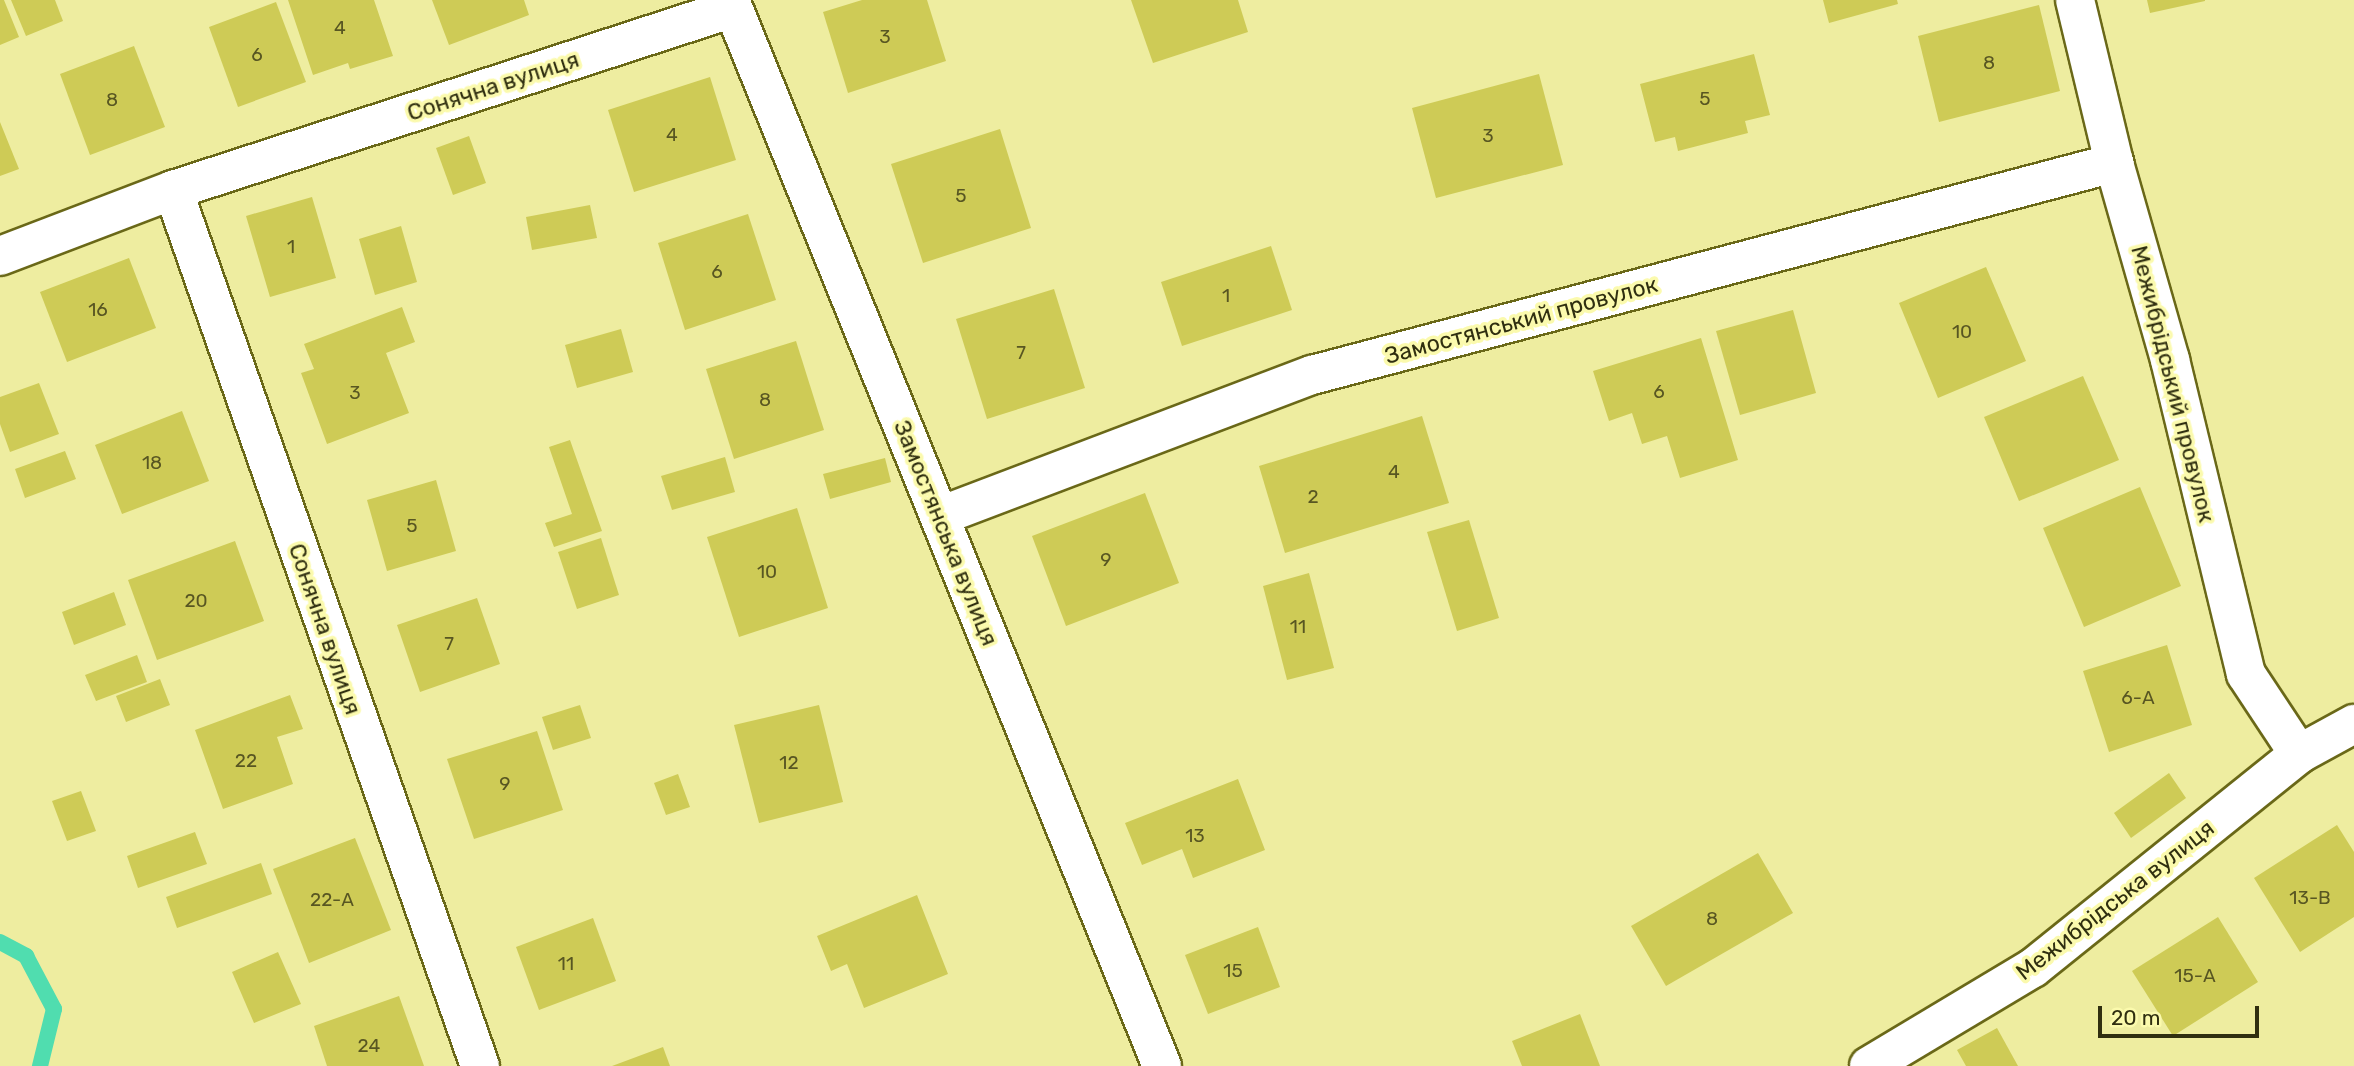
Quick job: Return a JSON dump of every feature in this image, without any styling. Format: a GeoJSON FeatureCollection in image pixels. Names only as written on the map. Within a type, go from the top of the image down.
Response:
{"type":"FeatureCollection","features":[{"type":"Feature","properties":{"kind":"street","name":"Межибрідський провулок"},"geometry":{"type":"LineString","coordinates":[[2075,0],[2114,163],[2170,360],[2246,674],[2299,754]]}},
{"type":"Feature","properties":{"kind":"street","name":"Сонячна вулиця"},"geometry":{"type":"LineString","coordinates":[[0,256],[173,190],[731,4]]}},
{"type":"Feature","properties":{"kind":"street","name":"Замостянська вулиця"},"geometry":{"type":"LineString","coordinates":[[731,4],[1162,1066]]}},
{"type":"Feature","properties":{"kind":"street","name":"Замостянський провулок"},"geometry":{"type":"LineString","coordinates":[[940,516],[1312,375],[2114,163]]}},
{"type":"Feature","properties":{"kind":"street","name":"Сонячна вулиця"},"geometry":{"type":"LineString","coordinates":[[173,190],[480,1066]]}},
{"type":"Feature","properties":{"kind":"street","name":"Межибрідська вулиця"},"geometry":{"type":"LineString","coordinates":[[1869,1066],[2034,968],[2299,754],[2349,738]]}},
{"type":"Feature","properties":{"kind":"building"},"geometry":{"type":"Polygon","coordinates":[[[0,0],[4,0],[19,37],[0,45],[0,0]]]}},
{"type":"Feature","properties":{"kind":"building"},"geometry":{"type":"Polygon","coordinates":[[[11,0],[55,0],[63,21],[26,36],[11,0]]]}},
{"type":"Feature","properties":{"kind":"building"},"geometry":{"type":"Polygon","coordinates":[[[288,0],[374,0],[393,56],[350,69],[348,63],[313,75],[288,0]]]}},
{"type":"Feature","properties":{"kind":"building"},"geometry":{"type":"Polygon","coordinates":[[[432,0],[524,0],[529,15],[449,45],[432,0]]]}},
{"type":"Feature","properties":{"kind":"building"},"geometry":{"type":"Polygon","coordinates":[[[862,0],[927,0],[946,61],[848,93],[823,12],[862,0]]]}},
{"type":"Feature","properties":{"kind":"building"},"geometry":{"type":"Polygon","coordinates":[[[1131,0],[1238,0],[1248,32],[1153,63],[1131,0]]]}},
{"type":"Feature","properties":{"kind":"building"},"geometry":{"type":"Polygon","coordinates":[[[1823,0],[1897,0],[1898,4],[1829,23],[1823,0]]]}},
{"type":"Feature","properties":{"kind":"building"},"geometry":{"type":"Polygon","coordinates":[[[2147,0],[2205,0],[2205,1],[2150,13],[2147,0]]]}},
{"type":"Feature","properties":{"kind":"building"},"geometry":{"type":"Polygon","coordinates":[[[276,2],[306,82],[238,107],[209,27],[276,2]]]}},
{"type":"Feature","properties":{"kind":"building"},"geometry":{"type":"Polygon","coordinates":[[[2039,5],[2060,91],[1939,122],[1918,36],[2039,5]]]}},
{"type":"Feature","properties":{"kind":"building"},"geometry":{"type":"Polygon","coordinates":[[[134,46],[165,127],[90,155],[60,74],[134,46]]]}},
{"type":"Feature","properties":{"kind":"building"},"geometry":{"type":"Polygon","coordinates":[[[1754,54],[1770,115],[1745,121],[1748,133],[1678,151],[1675,137],[1655,142],[1640,84],[1754,54]]]}},
{"type":"Feature","properties":{"kind":"building"},"geometry":{"type":"Polygon","coordinates":[[[1539,74],[1563,165],[1436,198],[1412,108],[1539,74]]]}},
{"type":"Feature","properties":{"kind":"building"},"geometry":{"type":"Polygon","coordinates":[[[710,77],[736,160],[634,192],[608,110],[710,77]]]}},
{"type":"Feature","properties":{"kind":"building"},"geometry":{"type":"Polygon","coordinates":[[[0,122],[19,169],[0,176],[0,122]]]}},
{"type":"Feature","properties":{"kind":"building"},"geometry":{"type":"Polygon","coordinates":[[[1000,129],[1031,228],[923,263],[891,164],[1000,129]]]}},
{"type":"Feature","properties":{"kind":"building"},"geometry":{"type":"Polygon","coordinates":[[[469,136],[486,183],[453,195],[436,148],[469,136]]]}},
{"type":"Feature","properties":{"kind":"building"},"geometry":{"type":"Polygon","coordinates":[[[312,197],[336,278],[270,297],[246,216],[312,197]]]}},
{"type":"Feature","properties":{"kind":"building"},"geometry":{"type":"Polygon","coordinates":[[[590,205],[597,238],[532,250],[526,217],[590,205]]]}},
{"type":"Feature","properties":{"kind":"building"},"geometry":{"type":"Polygon","coordinates":[[[748,214],[776,300],[685,330],[658,243],[748,214]]]}},
{"type":"Feature","properties":{"kind":"building"},"geometry":{"type":"Polygon","coordinates":[[[401,226],[417,282],[375,295],[359,239],[401,226]]]}},
{"type":"Feature","properties":{"kind":"building"},"geometry":{"type":"Polygon","coordinates":[[[1271,246],[1292,310],[1182,346],[1161,282],[1271,246]]]}},
{"type":"Feature","properties":{"kind":"building"},"geometry":{"type":"Polygon","coordinates":[[[129,258],[156,328],[67,362],[40,292],[129,258]]]}},
{"type":"Feature","properties":{"kind":"building"},"geometry":{"type":"Polygon","coordinates":[[[1986,267],[2026,361],[1938,398],[1899,303],[1986,267]]]}},
{"type":"Feature","properties":{"kind":"building"},"geometry":{"type":"Polygon","coordinates":[[[1054,289],[1085,388],[987,419],[956,319],[1054,289]]]}},
{"type":"Feature","properties":{"kind":"building"},"geometry":{"type":"Polygon","coordinates":[[[402,307],[415,342],[386,353],[409,413],[327,444],[301,373],[314,369],[304,344],[402,307]]]}},
{"type":"Feature","properties":{"kind":"building"},"geometry":{"type":"Polygon","coordinates":[[[1793,310],[1816,393],[1740,415],[1716,331],[1793,310]]]}},
{"type":"Feature","properties":{"kind":"building"},"geometry":{"type":"Polygon","coordinates":[[[621,329],[633,372],[577,388],[565,345],[621,329]]]}},
{"type":"Feature","properties":{"kind":"building"},"geometry":{"type":"Polygon","coordinates":[[[1701,338],[1738,460],[1680,478],[1667,436],[1642,444],[1632,413],[1609,421],[1593,371],[1701,338]]]}},
{"type":"Feature","properties":{"kind":"building"},"geometry":{"type":"Polygon","coordinates":[[[796,341],[824,430],[734,459],[706,369],[796,341]]]}},
{"type":"Feature","properties":{"kind":"building"},"geometry":{"type":"Polygon","coordinates":[[[2083,376],[2119,460],[2019,501],[1984,417],[2083,376]]]}},
{"type":"Feature","properties":{"kind":"building"},"geometry":{"type":"Polygon","coordinates":[[[39,383],[59,434],[10,452],[0,424],[0,397],[39,383]]]}},
{"type":"Feature","properties":{"kind":"building"},"geometry":{"type":"Polygon","coordinates":[[[182,411],[209,481],[122,514],[95,445],[182,411]]]}},
{"type":"Feature","properties":{"kind":"building"},"geometry":{"type":"Polygon","coordinates":[[[1422,416],[1449,503],[1285,553],[1259,466],[1422,416]]]}},
{"type":"Feature","properties":{"kind":"building"},"geometry":{"type":"Polygon","coordinates":[[[570,440],[602,531],[554,547],[545,523],[572,514],[549,447],[570,440]]]}},
{"type":"Feature","properties":{"kind":"building"},"geometry":{"type":"Polygon","coordinates":[[[65,451],[76,479],[25,498],[15,469],[65,451]]]}},
{"type":"Feature","properties":{"kind":"building"},"geometry":{"type":"Polygon","coordinates":[[[725,457],[735,492],[672,510],[661,476],[725,457]]]}},
{"type":"Feature","properties":{"kind":"building"},"geometry":{"type":"Polygon","coordinates":[[[885,458],[891,482],[830,499],[823,474],[885,458]]]}},
{"type":"Feature","properties":{"kind":"building"},"geometry":{"type":"Polygon","coordinates":[[[436,480],[456,551],[387,571],[367,500],[436,480]]]}},
{"type":"Feature","properties":{"kind":"building"},"geometry":{"type":"Polygon","coordinates":[[[2140,487],[2181,586],[2084,627],[2043,528],[2140,487]]]}},
{"type":"Feature","properties":{"kind":"building"},"geometry":{"type":"Polygon","coordinates":[[[1145,493],[1179,583],[1066,626],[1032,536],[1145,493]]]}},
{"type":"Feature","properties":{"kind":"building"},"geometry":{"type":"Polygon","coordinates":[[[797,508],[828,608],[739,637],[707,537],[797,508]]]}},
{"type":"Feature","properties":{"kind":"building"},"geometry":{"type":"Polygon","coordinates":[[[1469,520],[1499,618],[1457,631],[1427,532],[1469,520]]]}},
{"type":"Feature","properties":{"kind":"building"},"geometry":{"type":"Polygon","coordinates":[[[601,538],[619,595],[577,609],[558,552],[601,538]]]}},
{"type":"Feature","properties":{"kind":"building"},"geometry":{"type":"Polygon","coordinates":[[[235,541],[264,621],[157,660],[128,580],[235,541]]]}},
{"type":"Feature","properties":{"kind":"building"},"geometry":{"type":"Polygon","coordinates":[[[1309,573],[1334,668],[1287,680],[1263,586],[1309,573]]]}},
{"type":"Feature","properties":{"kind":"building"},"geometry":{"type":"Polygon","coordinates":[[[114,592],[126,625],[74,645],[62,612],[114,592]]]}},
{"type":"Feature","properties":{"kind":"building"},"geometry":{"type":"Polygon","coordinates":[[[477,598],[500,664],[420,692],[397,625],[477,598]]]}},
{"type":"Feature","properties":{"kind":"building"},"geometry":{"type":"Polygon","coordinates":[[[2167,645],[2192,725],[2109,752],[2083,671],[2167,645]]]}},
{"type":"Feature","properties":{"kind":"building"},"geometry":{"type":"Polygon","coordinates":[[[137,655],[147,682],[96,701],[85,675],[137,655]]]}},
{"type":"Feature","properties":{"kind":"building"},"geometry":{"type":"Polygon","coordinates":[[[160,679],[170,705],[126,722],[116,696],[160,679]]]}},
{"type":"Feature","properties":{"kind":"building"},"geometry":{"type":"Polygon","coordinates":[[[290,695],[303,729],[277,737],[293,784],[223,809],[195,730],[290,695]]]}},
{"type":"Feature","properties":{"kind":"building"},"geometry":{"type":"Polygon","coordinates":[[[580,705],[591,738],[553,750],[542,717],[580,705]]]}},
{"type":"Feature","properties":{"kind":"building"},"geometry":{"type":"Polygon","coordinates":[[[819,705],[843,802],[759,823],[734,725],[819,705]]]}},
{"type":"Feature","properties":{"kind":"building"},"geometry":{"type":"Polygon","coordinates":[[[537,731],[563,810],[474,839],[447,759],[537,731]]]}},
{"type":"Feature","properties":{"kind":"building"},"geometry":{"type":"Polygon","coordinates":[[[2169,773],[2186,798],[2131,838],[2114,813],[2169,773]]]}},
{"type":"Feature","properties":{"kind":"building"},"geometry":{"type":"Polygon","coordinates":[[[678,774],[690,807],[666,815],[654,783],[678,774]]]}},
{"type":"Feature","properties":{"kind":"building"},"geometry":{"type":"Polygon","coordinates":[[[1238,779],[1265,850],[1193,878],[1182,849],[1142,865],[1125,823],[1238,779]]]}},
{"type":"Feature","properties":{"kind":"building"},"geometry":{"type":"Polygon","coordinates":[[[81,791],[96,831],[67,841],[52,801],[81,791]]]}},
{"type":"Feature","properties":{"kind":"building"},"geometry":{"type":"Polygon","coordinates":[[[2337,825],[2354,852],[2354,917],[2300,952],[2254,878],[2337,825]]]}},
{"type":"Feature","properties":{"kind":"building"},"geometry":{"type":"Polygon","coordinates":[[[195,832],[207,864],[138,888],[127,856],[195,832]]]}},
{"type":"Feature","properties":{"kind":"building"},"geometry":{"type":"Polygon","coordinates":[[[355,838],[391,930],[309,963],[273,869],[355,838]]]}},
{"type":"Feature","properties":{"kind":"building"},"geometry":{"type":"Polygon","coordinates":[[[1758,853],[1793,913],[1666,986],[1631,926],[1758,853]]]}},
{"type":"Feature","properties":{"kind":"building"},"geometry":{"type":"Polygon","coordinates":[[[261,863],[272,894],[177,928],[166,897],[261,863]]]}},
{"type":"Feature","properties":{"kind":"building"},"geometry":{"type":"Polygon","coordinates":[[[917,895],[948,974],[864,1008],[847,964],[831,971],[817,936],[917,895]]]}},
{"type":"Feature","properties":{"kind":"building"},"geometry":{"type":"Polygon","coordinates":[[[2218,917],[2258,982],[2173,1036],[2132,971],[2218,917]]]}},
{"type":"Feature","properties":{"kind":"building"},"geometry":{"type":"Polygon","coordinates":[[[593,918],[616,981],[539,1010],[516,947],[593,918]]]}},
{"type":"Feature","properties":{"kind":"building"},"geometry":{"type":"Polygon","coordinates":[[[1258,927],[1280,987],[1208,1014],[1185,955],[1258,927]]]}},
{"type":"Feature","properties":{"kind":"building"},"geometry":{"type":"Polygon","coordinates":[[[278,952],[301,1004],[254,1023],[232,972],[278,952]]]}},
{"type":"Feature","properties":{"kind":"building"},"geometry":{"type":"Polygon","coordinates":[[[399,996],[424,1066],[327,1066],[314,1026],[399,996]]]}},
{"type":"Feature","properties":{"kind":"building"},"geometry":{"type":"Polygon","coordinates":[[[1580,1014],[1600,1066],[1522,1066],[1512,1041],[1580,1014]]]}},
{"type":"Feature","properties":{"kind":"building"},"geometry":{"type":"Polygon","coordinates":[[[1997,1028],[2018,1066],[1966,1066],[1957,1050],[1997,1028]]]}},
{"type":"Feature","properties":{"kind":"building"},"geometry":{"type":"Polygon","coordinates":[[[663,1047],[670,1066],[612,1066],[663,1047]]]}},
{"type":"Feature","properties":{"kind":"waterway"},"geometry":{"type":"LineString","coordinates":[[0,942],[26,956],[54,1009],[40,1066]]}}]}
